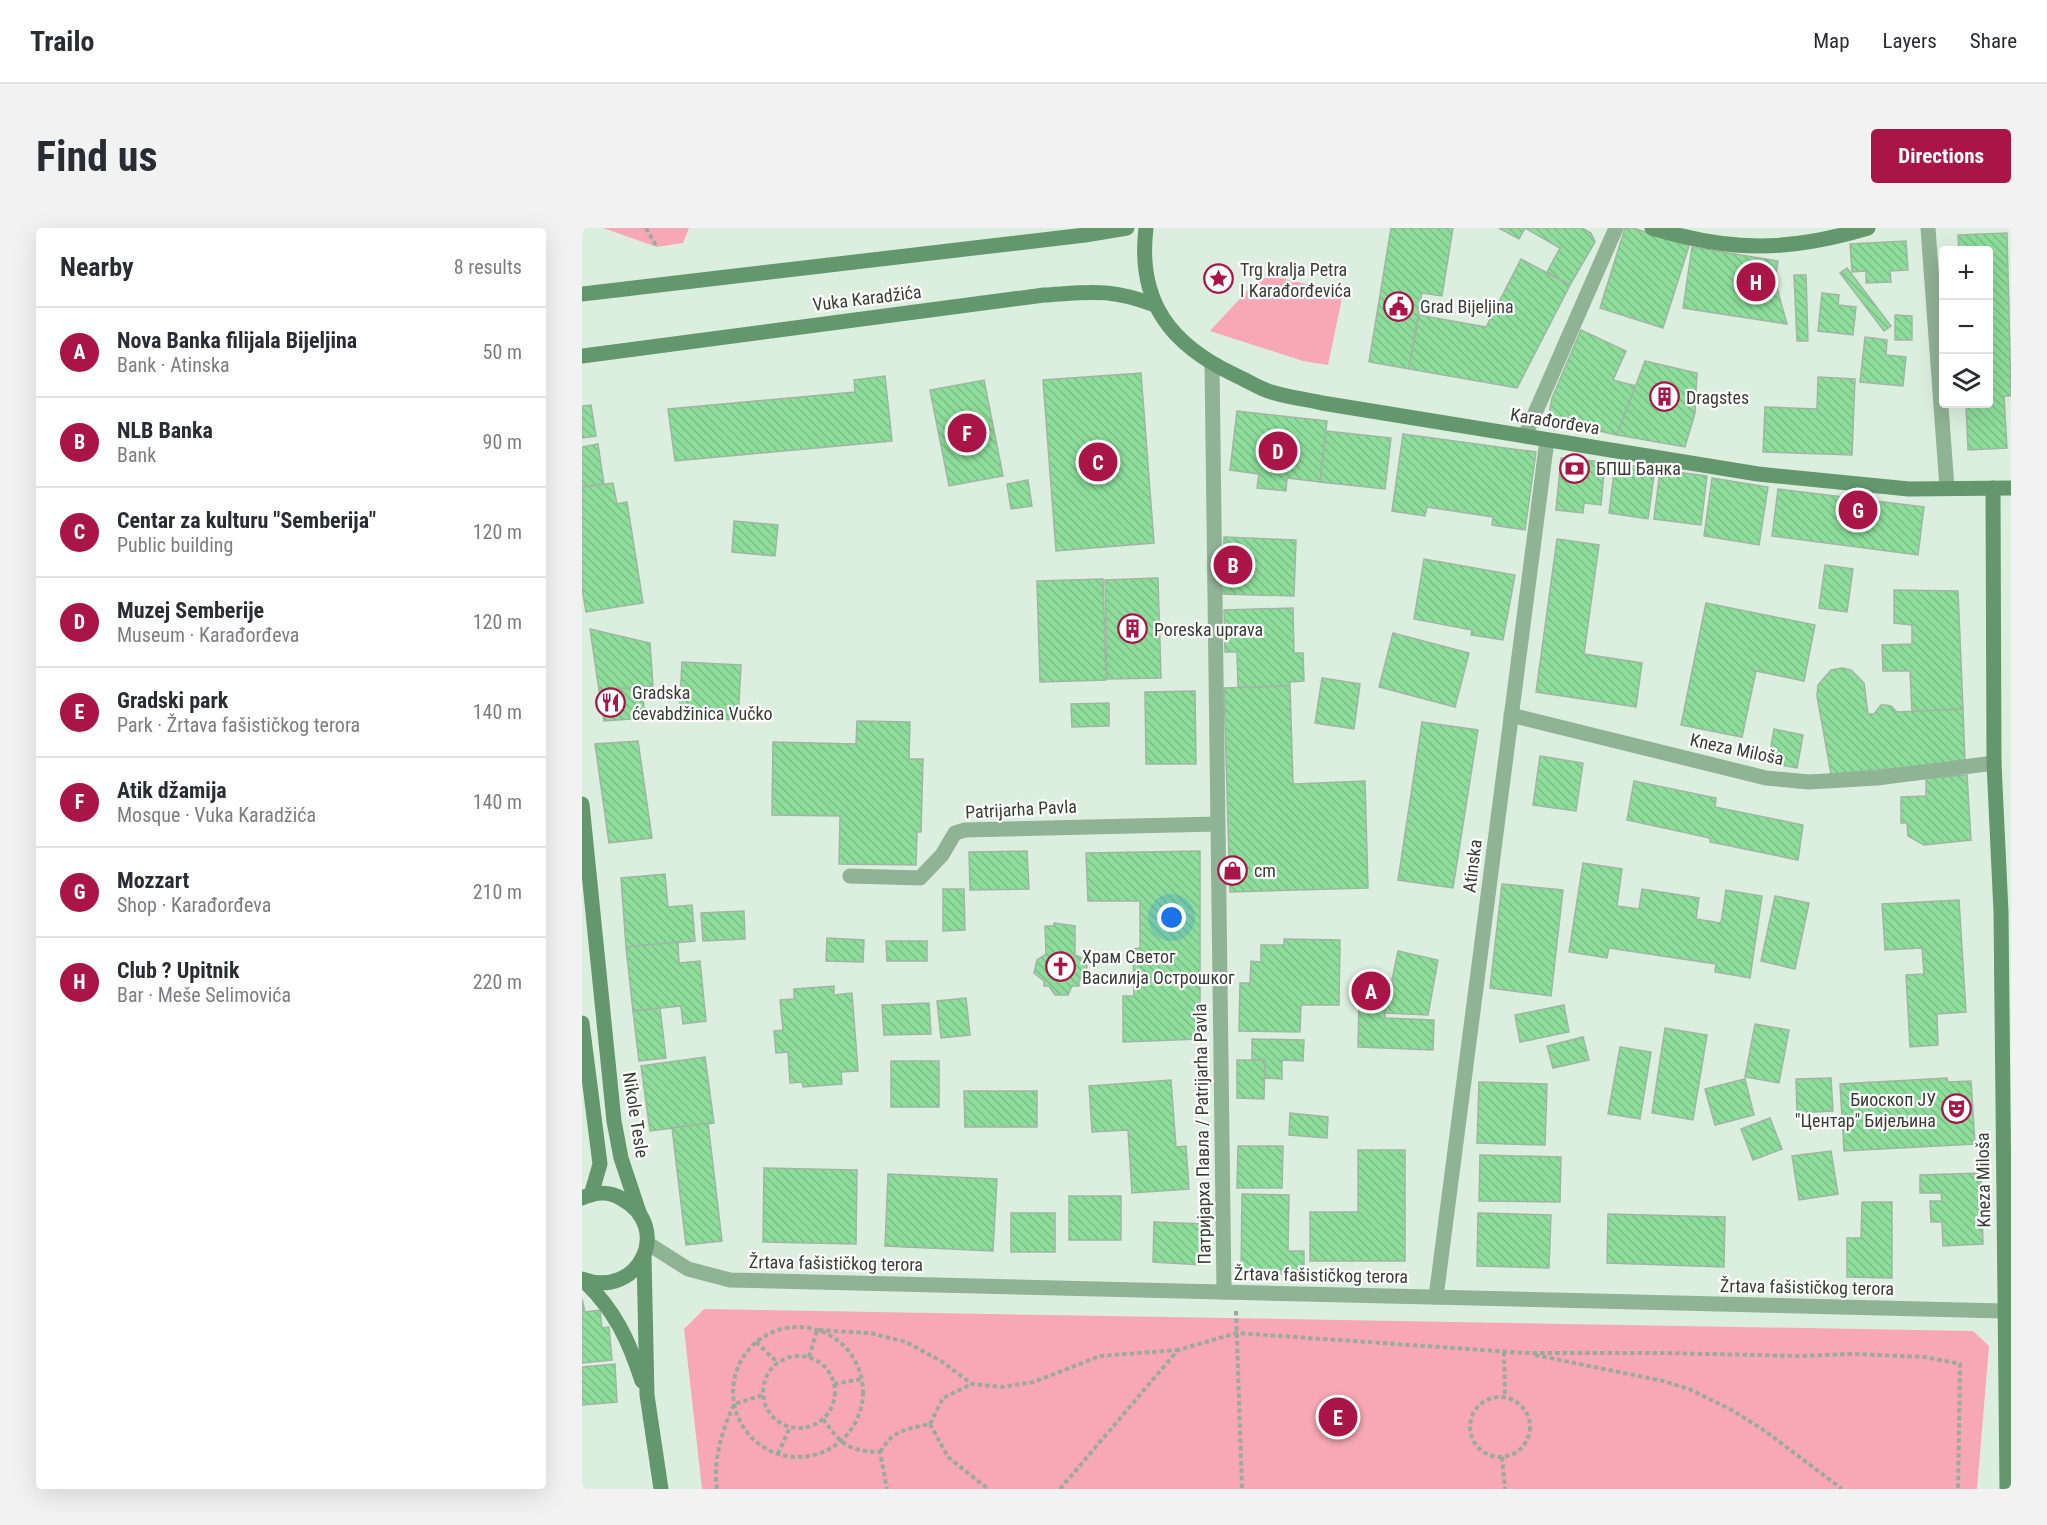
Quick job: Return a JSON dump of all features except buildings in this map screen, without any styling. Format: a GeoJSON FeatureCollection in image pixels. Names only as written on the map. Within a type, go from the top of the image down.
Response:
{"type":"FeatureCollection","features":[{"type":"Feature","properties":{"kind":"main road","name":"Vuka Karadžića"},"geometry":{"type":"LineString","coordinates":[[582,294],[1085,235],[1127,228]]}},
{"type":"Feature","properties":{"kind":"main road","name":"Karađorđeva"},"geometry":{"type":"LineString","coordinates":[[1146,228],[1144,249],[1146,277],[1155,305],[1173,333],[1184,345],[1212,364],[1268,391],[1322,403],[1758,474],[1909,489],[2011,488]]}},
{"type":"Feature","properties":{"kind":"main road"},"geometry":{"type":"LineString","coordinates":[[1652,228],[1743,248],[1799,245],[1868,228]]}},
{"type":"Feature","properties":{"kind":"main road","name":"Vuka Karadžića"},"geometry":{"type":"LineString","coordinates":[[582,356],[1044,295],[1107,291],[1123,293],[1155,305]]}},
{"type":"Feature","properties":{"kind":"main road","name":"Kneza Miloša"},"geometry":{"type":"LineString","coordinates":[[1993,488],[1994,763],[2006,913],[2004,1311],[2007,1489]]}},
{"type":"Feature","properties":{"kind":"main road","name":"Nikole Tesle"},"geometry":{"type":"LineString","coordinates":[[582,804],[614,1121],[621,1158],[646,1228],[647,1395]]}},
{"type":"Feature","properties":{"kind":"main road"},"geometry":{"type":"LineString","coordinates":[[582,1023],[600,1164],[586,1196]]}},
{"type":"Feature","properties":{"kind":"main road"},"geometry":{"type":"LineString","coordinates":[[586,1196],[605,1193],[619,1197],[631,1204],[640,1215]]}},
{"type":"Feature","properties":{"kind":"main road"},"geometry":{"type":"LineString","coordinates":[[583,1279],[597,1284],[612,1283],[625,1278],[636,1269],[646,1249]]}},
{"type":"Feature","properties":{"kind":"main road"},"geometry":{"type":"LineString","coordinates":[[583,1279],[612,1311],[622,1328],[647,1395],[661,1489]]}},
{"type":"Feature","properties":{"kind":"street"},"geometry":{"type":"LineString","coordinates":[[1525,436],[1616,228]]}},
{"type":"Feature","properties":{"kind":"street"},"geometry":{"type":"LineString","coordinates":[[1928,228],[1947,488]]}},
{"type":"Feature","properties":{"kind":"street","name":"Патријарха Павла / Patrijarha Pavla"},"geometry":{"type":"LineString","coordinates":[[1212,364],[1217,824],[1230,1292]]}},
{"type":"Feature","properties":{"kind":"street","name":"Atinska"},"geometry":{"type":"LineString","coordinates":[[1436,1297],[1547,440]]}},
{"type":"Feature","properties":{"kind":"street","name":"Kneza Miloša"},"geometry":{"type":"LineString","coordinates":[[1511,716],[1766,778],[1809,782],[1877,778],[1994,763]]}},
{"type":"Feature","properties":{"kind":"street","name":"Patrijarha Pavla"},"geometry":{"type":"LineString","coordinates":[[850,876],[920,878],[931,870],[955,833],[965,830],[1217,824]]}},
{"type":"Feature","properties":{"kind":"street","name":"Žrtava fašističkog terora"},"geometry":{"type":"LineString","coordinates":[[646,1249],[688,1269],[730,1280],[2004,1311]]}},
{"type":"Feature","properties":{"kind":"path"},"geometry":{"type":"LineString","coordinates":[[646,228],[657,248]]}},
{"type":"Feature","properties":{"kind":"path"},"geometry":{"type":"LineString","coordinates":[[1230,1292],[1237,1333],[1242,1489]]}},
{"type":"Feature","properties":{"kind":"path"},"geometry":{"type":"LineString","coordinates":[[817,1330],[833,1337],[847,1349],[857,1364],[862,1379],[863,1402],[857,1421],[840,1443],[813,1456],[795,1457],[778,1454],[762,1446],[749,1435],[739,1420],[734,1404],[734,1382],[740,1362],[756,1342],[772,1332],[795,1327],[870,1333],[906,1342],[941,1361],[972,1384]]}},
{"type":"Feature","properties":{"kind":"path"},"geometry":{"type":"LineString","coordinates":[[809,1357],[817,1330]]}},
{"type":"Feature","properties":{"kind":"path"},"geometry":{"type":"LineString","coordinates":[[887,1489],[880,1452],[889,1437],[898,1432],[930,1424],[943,1398],[972,1384],[1020,1386],[1100,1356],[1178,1350],[1237,1333],[1526,1353],[1798,1356],[1853,1354],[1925,1357],[1960,1364],[1958,1489]]}},
{"type":"Feature","properties":{"kind":"path"},"geometry":{"type":"LineString","coordinates":[[756,1342],[778,1363]]}},
{"type":"Feature","properties":{"kind":"path"},"geometry":{"type":"LineString","coordinates":[[1060,1489],[1178,1350]]}},
{"type":"Feature","properties":{"kind":"path"},"geometry":{"type":"LineString","coordinates":[[1504,1352],[1505,1397]]}},
{"type":"Feature","properties":{"kind":"path"},"geometry":{"type":"LineString","coordinates":[[1526,1353],[1663,1381],[1689,1389],[1732,1410],[1765,1431],[1842,1489]]}},
{"type":"Feature","properties":{"kind":"path"},"geometry":{"type":"LineString","coordinates":[[790,1356],[809,1357],[825,1367],[834,1384],[832,1405],[823,1419],[808,1426],[790,1427],[770,1413],[763,1395],[767,1374],[778,1363],[790,1356]]}},
{"type":"Feature","properties":{"kind":"path"},"geometry":{"type":"LineString","coordinates":[[834,1384],[862,1379]]}},
{"type":"Feature","properties":{"kind":"path"},"geometry":{"type":"LineString","coordinates":[[717,1489],[717,1456],[723,1430],[734,1404],[763,1395]]}},
{"type":"Feature","properties":{"kind":"path"},"geometry":{"type":"LineString","coordinates":[[1505,1397],[1514,1400],[1527,1414],[1530,1433],[1521,1450],[1502,1457],[1482,1452],[1475,1444],[1470,1424],[1478,1406],[1486,1401],[1505,1397]]}},
{"type":"Feature","properties":{"kind":"path"},"geometry":{"type":"LineString","coordinates":[[823,1419],[840,1443],[868,1452],[880,1452]]}},
{"type":"Feature","properties":{"kind":"path"},"geometry":{"type":"LineString","coordinates":[[930,1424],[948,1457],[988,1489]]}},
{"type":"Feature","properties":{"kind":"path"},"geometry":{"type":"LineString","coordinates":[[778,1454],[790,1427]]}},
{"type":"Feature","properties":{"kind":"path"},"geometry":{"type":"LineString","coordinates":[[1502,1457],[1505,1489]]}},
{"type":"Feature","properties":{"kind":"shaded area"},"geometry":{"type":"Polygon","coordinates":[[[603,228],[689,228],[683,243],[657,247],[603,228]]]}},
{"type":"Feature","properties":{"kind":"shaded area"},"geometry":{"type":"Polygon","coordinates":[[[1273,276],[1343,293],[1328,365],[1303,361],[1210,331],[1256,281],[1273,276]]]}},
{"type":"Feature","properties":{"kind":"shaded area"},"geometry":{"type":"Polygon","coordinates":[[[704,1309],[1973,1331],[1989,1346],[1977,1489],[702,1489],[684,1329],[704,1309]]]}},
{"type":"Feature","properties":{"kind":"place","name":"Trg kralja Petra I Karađorđevića"},"geometry":{"type":"Point","coordinates":[1219,279]}},
{"type":"Feature","properties":{"kind":"place","name":"Club ? Upitnik"},"geometry":{"type":"Point","coordinates":[1756,282]}},
{"type":"Feature","properties":{"kind":"place","name":"Grad Bijeljina"},"geometry":{"type":"Point","coordinates":[1399,306]}},
{"type":"Feature","properties":{"kind":"place","name":"Dragstes"},"geometry":{"type":"Point","coordinates":[1665,397]}},
{"type":"Feature","properties":{"kind":"place","name":"Atik džamija"},"geometry":{"type":"Point","coordinates":[967,433]}},
{"type":"Feature","properties":{"kind":"place","name":"Muzej Semberije"},"geometry":{"type":"Point","coordinates":[1278,451]}},
{"type":"Feature","properties":{"kind":"place","name":"Centar za kulturu \"Semberija\""},"geometry":{"type":"Point","coordinates":[1098,462]}},
{"type":"Feature","properties":{"kind":"place","name":"БПШ Банка"},"geometry":{"type":"Point","coordinates":[1575,468]}},
{"type":"Feature","properties":{"kind":"place","name":"Mozzart"},"geometry":{"type":"Point","coordinates":[1858,510]}},
{"type":"Feature","properties":{"kind":"place","name":"NLB Banka"},"geometry":{"type":"Point","coordinates":[1233,565]}},
{"type":"Feature","properties":{"kind":"place","name":"Poreska uprava"},"geometry":{"type":"Point","coordinates":[1133,629]}},
{"type":"Feature","properties":{"kind":"place","name":"Gradska ćevabdžinica Vučko"},"geometry":{"type":"Point","coordinates":[611,702]}},
{"type":"Feature","properties":{"kind":"place","name":"cm"},"geometry":{"type":"Point","coordinates":[1233,870]}},
{"type":"Feature","properties":{"kind":"place","name":"Храм Светог Василија Острошког"},"geometry":{"type":"Point","coordinates":[1061,966]}},
{"type":"Feature","properties":{"kind":"place","name":"Nova Banka filijala Bijeljina"},"geometry":{"type":"Point","coordinates":[1371,991]}},
{"type":"Feature","properties":{"kind":"place","name":"Биоскоп ЈУ \"Центар\" Бијељина"},"geometry":{"type":"Point","coordinates":[1957,1109]}},
{"type":"Feature","properties":{"kind":"place","name":"Gradski park"},"geometry":{"type":"Point","coordinates":[1338,1417]}}]}
